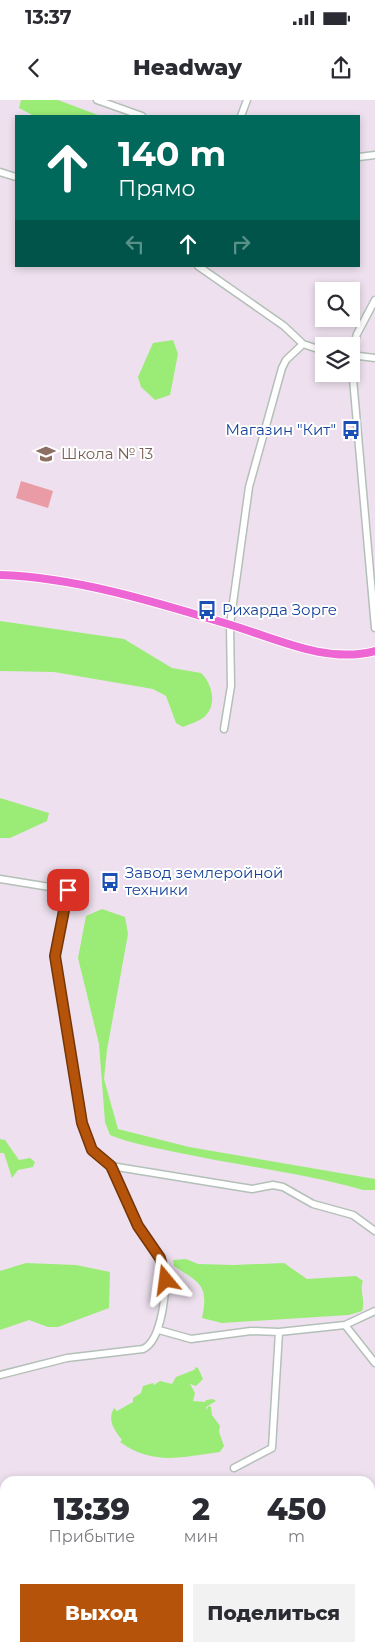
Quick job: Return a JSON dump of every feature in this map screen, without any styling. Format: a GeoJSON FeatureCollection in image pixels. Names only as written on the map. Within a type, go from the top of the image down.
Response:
{"type":"FeatureCollection","features":[{"type":"Feature","properties":{"kind":"main road"},"geometry":{"type":"LineString","coordinates":[[0,575],[42,577],[83,585],[230,625],[286,643],[339,656],[375,651]]}},
{"type":"Feature","properties":{"kind":"street"},"geometry":{"type":"LineString","coordinates":[[97,100],[139,115]]}},
{"type":"Feature","properties":{"kind":"street"},"geometry":{"type":"LineString","coordinates":[[241,115],[247,100]]}},
{"type":"Feature","properties":{"kind":"street"},"geometry":{"type":"LineString","coordinates":[[360,157],[375,155]]}},
{"type":"Feature","properties":{"kind":"street"},"geometry":{"type":"LineString","coordinates":[[0,172],[15,177]]}},
{"type":"Feature","properties":{"kind":"street"},"geometry":{"type":"LineString","coordinates":[[199,267],[284,326],[303,344],[315,348]]}},
{"type":"Feature","properties":{"kind":"street"},"geometry":{"type":"LineString","coordinates":[[356,337],[375,300]]}},
{"type":"Feature","properties":{"kind":"street"},"geometry":{"type":"LineString","coordinates":[[224,729],[232,686],[230,625],[249,487],[282,368],[286,360],[303,344]]}},
{"type":"Feature","properties":{"kind":"street"},"geometry":{"type":"LineString","coordinates":[[360,357],[375,358]]}},
{"type":"Feature","properties":{"kind":"street"},"geometry":{"type":"LineString","coordinates":[[353,382],[375,628]]}},
{"type":"Feature","properties":{"kind":"street"},"geometry":{"type":"LineString","coordinates":[[0,879],[68,890],[57,938],[56,971],[82,1123],[92,1150],[111,1166],[138,1226],[160,1258],[166,1280],[158,1330],[152,1343],[143,1349],[67,1358],[0,1375]]}},
{"type":"Feature","properties":{"kind":"street"},"geometry":{"type":"LineString","coordinates":[[111,1166],[252,1189],[273,1186],[282,1188],[312,1204],[353,1215],[375,1230]]}},
{"type":"Feature","properties":{"kind":"street"},"geometry":{"type":"LineString","coordinates":[[158,1330],[190,1339],[257,1330],[279,1332],[345,1325],[375,1311]]}},
{"type":"Feature","properties":{"kind":"street"},"geometry":{"type":"LineString","coordinates":[[345,1325],[375,1363]]}},
{"type":"Feature","properties":{"kind":"street"},"geometry":{"type":"LineString","coordinates":[[234,1468],[272,1448],[279,1332]]}},
{"type":"Feature","properties":{"kind":"shaded area"},"geometry":{"type":"Polygon","coordinates":[[[21,100],[58,100],[98,115],[32,115],[19,108],[21,100]]]}},
{"type":"Feature","properties":{"kind":"shaded area"},"geometry":{"type":"Polygon","coordinates":[[[173,340],[178,354],[170,395],[155,400],[141,387],[138,377],[153,343],[173,340]]]}},
{"type":"Feature","properties":{"kind":"shaded area"},"geometry":{"type":"Polygon","coordinates":[[[21,481],[53,491],[48,508],[16,498],[21,481]]]}},
{"type":"Feature","properties":{"kind":"shaded area"},"geometry":{"type":"Polygon","coordinates":[[[0,621],[124,639],[172,668],[201,673],[208,682],[212,692],[210,709],[203,718],[183,727],[176,723],[166,696],[153,689],[54,672],[0,671],[0,621]]]}},
{"type":"Feature","properties":{"kind":"shaded area"},"geometry":{"type":"Polygon","coordinates":[[[0,798],[49,813],[47,821],[10,838],[0,838],[0,798]]]}},
{"type":"Feature","properties":{"kind":"shaded area"},"geometry":{"type":"Polygon","coordinates":[[[102,909],[125,917],[128,934],[107,1050],[104,1079],[118,1129],[189,1147],[375,1179],[375,1190],[363,1190],[295,1174],[203,1158],[136,1143],[110,1135],[105,1122],[99,1044],[78,958],[86,916],[102,909]]]}},
{"type":"Feature","properties":{"kind":"shaded area"},"geometry":{"type":"Polygon","coordinates":[[[0,1139],[5,1140],[19,1160],[30,1158],[35,1162],[33,1167],[18,1170],[12,1178],[4,1153],[0,1153],[0,1139]]]}},
{"type":"Feature","properties":{"kind":"shaded area"},"geometry":{"type":"Polygon","coordinates":[[[186,1259],[198,1264],[284,1263],[307,1279],[356,1276],[363,1281],[362,1311],[349,1315],[222,1323],[202,1318],[204,1298],[200,1286],[196,1281],[174,1266],[173,1260],[186,1259]]]}},
{"type":"Feature","properties":{"kind":"shaded area"},"geometry":{"type":"Polygon","coordinates":[[[26,1263],[76,1265],[110,1272],[109,1308],[58,1327],[48,1327],[29,1320],[0,1330],[0,1271],[26,1263]]]}},
{"type":"Feature","properties":{"kind":"shaded area"},"geometry":{"type":"Polygon","coordinates":[[[196,1367],[203,1379],[196,1386],[190,1384],[195,1393],[193,1401],[205,1402],[206,1400],[213,1399],[216,1401],[206,1407],[207,1410],[208,1406],[211,1407],[212,1415],[220,1426],[219,1432],[224,1446],[220,1452],[168,1458],[156,1457],[132,1450],[120,1442],[122,1440],[111,1421],[114,1408],[117,1411],[133,1402],[133,1398],[141,1393],[143,1386],[153,1383],[154,1385],[160,1381],[172,1384],[176,1377],[194,1370],[196,1367]]]}},
{"type":"Feature","properties":{"kind":"place","name":"Магазин \"Кит\""},"geometry":{"type":"Point","coordinates":[351,430]}},
{"type":"Feature","properties":{"kind":"place","name":"Школа № 13"},"geometry":{"type":"Point","coordinates":[46,454]}},
{"type":"Feature","properties":{"kind":"place","name":"Рихарда Зорге"},"geometry":{"type":"Point","coordinates":[207,610]}},
{"type":"Feature","properties":{"kind":"place","name":"Завод землеройной техники"},"geometry":{"type":"Point","coordinates":[110,882]}},
{"type":"Feature","properties":{"kind":"route"},"geometry":{"type":"LineString","coordinates":[[68,890],[57,938],[55,956],[82,1123],[92,1150],[100,1159],[111,1166],[138,1226],[160,1258],[166,1280]]}}]}
